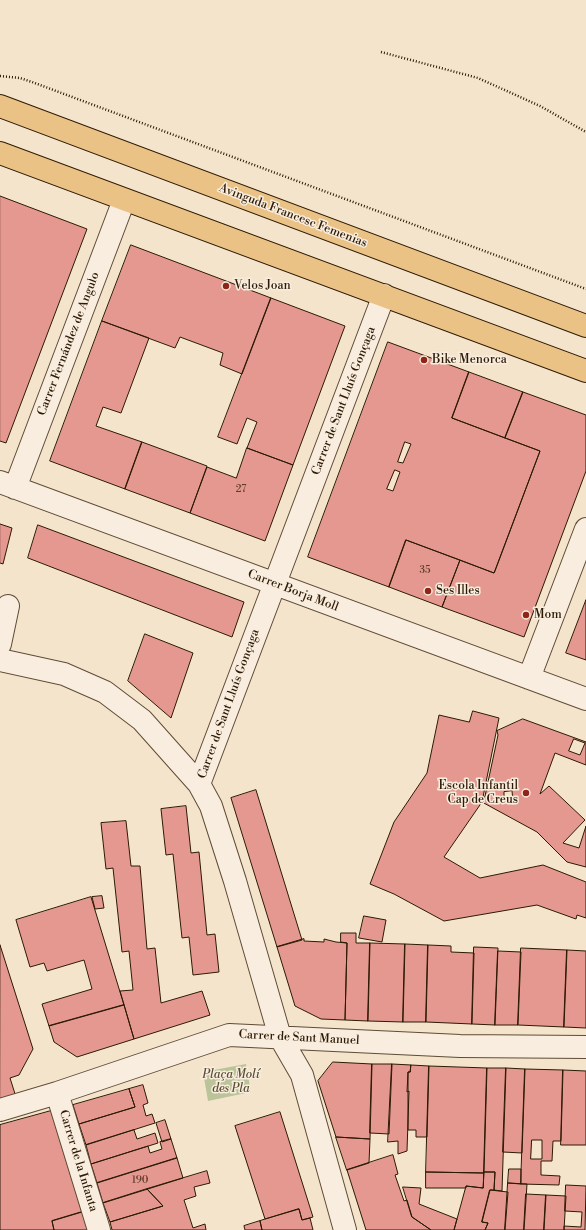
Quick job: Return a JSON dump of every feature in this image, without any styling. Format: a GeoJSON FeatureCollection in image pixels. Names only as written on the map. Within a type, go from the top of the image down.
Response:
{"type":"FeatureCollection","features":[{"type":"Feature","properties":{"kind":"main road","name":"Avinguda Francesc Femenias"},"geometry":{"type":"LineString","coordinates":[[0,106],[586,326]]}},
{"type":"Feature","properties":{"kind":"main road"},"geometry":{"type":"LineString","coordinates":[[0,153],[586,371]]}},
{"type":"Feature","properties":{"kind":"street","name":"Carrer Fernández de Angulo"},"geometry":{"type":"LineString","coordinates":[[7,485],[124,200]]}},
{"type":"Feature","properties":{"kind":"street","name":"Carrer de Sant Lluís Gonçaga"},"geometry":{"type":"LineString","coordinates":[[345,1230],[302,1075],[280,1037],[211,806],[199,784],[273,585],[384,295]]}},
{"type":"Feature","properties":{"kind":"street","name":"Carrer Borja Moll"},"geometry":{"type":"LineString","coordinates":[[7,485],[273,585],[586,699]]}},
{"type":"Feature","properties":{"kind":"street"},"geometry":{"type":"LineString","coordinates":[[529,678],[586,529]]}},
{"type":"Feature","properties":{"kind":"street"},"geometry":{"type":"LineString","coordinates":[[0,644],[8,606]]}},
{"type":"Feature","properties":{"kind":"street"},"geometry":{"type":"LineString","coordinates":[[0,660],[64,674],[105,692],[142,720],[199,784]]}},
{"type":"Feature","properties":{"kind":"street","name":"Carrer de Sant Manuel"},"geometry":{"type":"LineString","coordinates":[[0,1110],[57,1093],[229,1035],[460,1046],[586,1046]]}},
{"type":"Feature","properties":{"kind":"street","name":"Carrer de la Infanta"},"geometry":{"type":"LineString","coordinates":[[57,1093],[99,1230]]}},
{"type":"Feature","properties":{"kind":"path"},"geometry":{"type":"LineString","coordinates":[[381,52],[478,78],[540,106],[586,132]]}},
{"type":"Feature","properties":{"kind":"path"},"geometry":{"type":"LineString","coordinates":[[0,76],[20,78],[32,82],[586,289]]}},
{"type":"Feature","properties":{"kind":"green space","name":"Plaça Molí des Pla"},"geometry":{"type":"Polygon","coordinates":[[[246,1064],[251,1092],[208,1101],[203,1072],[246,1064]]]}},
{"type":"Feature","properties":{"kind":"building"},"geometry":{"type":"Polygon","coordinates":[[[0,196],[87,229],[6,443],[0,441],[0,196]]]}},
{"type":"Feature","properties":{"kind":"building"},"geometry":{"type":"Polygon","coordinates":[[[131,245],[271,298],[242,374],[220,365],[223,353],[180,337],[175,348],[102,321],[131,245]]]}},
{"type":"Feature","properties":{"kind":"building"},"geometry":{"type":"Polygon","coordinates":[[[271,298],[345,326],[293,465],[247,448],[257,422],[247,418],[237,444],[218,437],[271,298]]]}},
{"type":"Feature","properties":{"kind":"building"},"geometry":{"type":"Polygon","coordinates":[[[102,321],[149,338],[121,413],[103,407],[96,426],[142,442],[125,489],[50,461],[102,321]]]}},
{"type":"Feature","properties":{"kind":"building"},"geometry":{"type":"Polygon","coordinates":[[[388,342],[469,372],[452,418],[540,451],[494,573],[406,540],[389,587],[308,557],[388,342]],[[405,442],[398,462],[403,463],[411,444],[405,442]],[[395,470],[387,489],[393,491],[400,472],[395,470]]]}},
{"type":"Feature","properties":{"kind":"building"},"geometry":{"type":"Polygon","coordinates":[[[469,372],[523,392],[505,438],[452,418],[469,372]]]}},
{"type":"Feature","properties":{"kind":"building"},"geometry":{"type":"Polygon","coordinates":[[[523,392],[586,415],[586,471],[524,637],[442,607],[460,560],[494,573],[495,571],[540,451],[505,438],[523,392]]]}},
{"type":"Feature","properties":{"kind":"building"},"geometry":{"type":"Polygon","coordinates":[[[142,442],[207,466],[190,513],[125,489],[142,442]]]}},
{"type":"Feature","properties":{"kind":"building"},"geometry":{"type":"Polygon","coordinates":[[[247,448],[293,465],[265,541],[190,513],[207,467],[236,478],[247,448]]]}},
{"type":"Feature","properties":{"kind":"building"},"geometry":{"type":"Polygon","coordinates":[[[0,524],[12,528],[3,564],[0,563],[0,524]]]}},
{"type":"Feature","properties":{"kind":"building"},"geometry":{"type":"Polygon","coordinates":[[[38,525],[244,602],[232,637],[28,558],[38,525]]]}},
{"type":"Feature","properties":{"kind":"building"},"geometry":{"type":"Polygon","coordinates":[[[406,540],[460,560],[442,607],[389,587],[406,540]]]}},
{"type":"Feature","properties":{"kind":"building"},"geometry":{"type":"Polygon","coordinates":[[[586,600],[586,660],[566,653],[586,600]]]}},
{"type":"Feature","properties":{"kind":"building"},"geometry":{"type":"Polygon","coordinates":[[[145,634],[193,653],[171,718],[128,681],[145,634]]]}},
{"type":"Feature","properties":{"kind":"building"},"geometry":{"type":"Polygon","coordinates":[[[473,711],[499,718],[482,802],[444,857],[480,878],[543,865],[586,882],[586,918],[577,915],[576,919],[537,905],[444,921],[394,894],[370,884],[394,822],[427,773],[439,715],[469,722],[473,711]]]}},
{"type":"Feature","properties":{"kind":"building","name":"Escola Infantil Cap de Creus"},"geometry":{"type":"Polygon","coordinates":[[[523,719],[586,742],[586,765],[555,753],[540,794],[549,786],[585,820],[563,843],[579,848],[586,826],[586,867],[567,862],[537,832],[482,802],[485,796],[498,735],[497,731],[523,719]],[[574,739],[569,751],[580,755],[585,743],[574,739]],[[512,791],[504,792],[504,802],[513,801],[512,791]]]}},
{"type":"Feature","properties":{"kind":"building"},"geometry":{"type":"Polygon","coordinates":[[[256,790],[302,940],[277,947],[231,798],[256,790]]]}},
{"type":"Feature","properties":{"kind":"building"},"geometry":{"type":"Polygon","coordinates":[[[186,806],[191,853],[199,852],[207,935],[215,934],[219,972],[193,975],[189,937],[182,938],[173,854],[166,855],[161,809],[186,806]]]}},
{"type":"Feature","properties":{"kind":"building"},"geometry":{"type":"Polygon","coordinates":[[[126,821],[131,866],[140,866],[147,949],[155,948],[161,1003],[202,991],[210,1015],[134,1039],[120,991],[133,990],[129,951],[122,952],[113,868],[106,869],[101,823],[126,821]]]}},
{"type":"Feature","properties":{"kind":"building"},"geometry":{"type":"Polygon","coordinates":[[[102,896],[104,908],[95,909],[92,897],[102,896]]]}},
{"type":"Feature","properties":{"kind":"building"},"geometry":{"type":"Polygon","coordinates":[[[91,897],[124,1005],[49,1026],[42,1004],[92,989],[84,960],[47,971],[44,963],[30,967],[16,920],[91,897]]]}},
{"type":"Feature","properties":{"kind":"building"},"geometry":{"type":"Polygon","coordinates":[[[364,916],[386,920],[382,942],[359,938],[364,916]]]}},
{"type":"Feature","properties":{"kind":"building"},"geometry":{"type":"Polygon","coordinates":[[[341,933],[356,933],[356,943],[370,943],[368,1021],[345,1020],[347,943],[341,942],[341,933]]]}},
{"type":"Feature","properties":{"kind":"building"},"geometry":{"type":"Polygon","coordinates":[[[304,939],[304,941],[324,942],[324,939],[347,943],[345,1020],[321,1019],[295,1006],[277,947],[304,939]]]}},
{"type":"Feature","properties":{"kind":"building"},"geometry":{"type":"Polygon","coordinates":[[[370,943],[405,944],[403,1022],[368,1021],[370,943]]]}},
{"type":"Feature","properties":{"kind":"building"},"geometry":{"type":"Polygon","coordinates":[[[405,944],[428,945],[426,1022],[403,1022],[405,944]]]}},
{"type":"Feature","properties":{"kind":"building"},"geometry":{"type":"Polygon","coordinates":[[[0,945],[33,1049],[19,1075],[10,1078],[16,1097],[0,1102],[0,945]]]}},
{"type":"Feature","properties":{"kind":"building"},"geometry":{"type":"Polygon","coordinates":[[[428,945],[451,946],[451,952],[474,953],[472,1024],[426,1022],[428,945]]]}},
{"type":"Feature","properties":{"kind":"building"},"geometry":{"type":"Polygon","coordinates":[[[474,947],[498,948],[495,1025],[472,1024],[474,947]]]}},
{"type":"Feature","properties":{"kind":"building"},"geometry":{"type":"Polygon","coordinates":[[[521,948],[567,950],[564,1027],[518,1025],[521,948]]]}},
{"type":"Feature","properties":{"kind":"building"},"geometry":{"type":"Polygon","coordinates":[[[567,950],[586,951],[586,1028],[564,1027],[567,950]]]}},
{"type":"Feature","properties":{"kind":"building"},"geometry":{"type":"Polygon","coordinates":[[[498,951],[521,952],[518,1025],[495,1025],[498,951]]]}},
{"type":"Feature","properties":{"kind":"building"},"geometry":{"type":"Polygon","coordinates":[[[124,1005],[134,1039],[77,1057],[54,1042],[49,1026],[124,1005]]]}},
{"type":"Feature","properties":{"kind":"building"},"geometry":{"type":"Polygon","coordinates":[[[333,1062],[372,1064],[370,1139],[336,1137],[318,1081],[333,1062]]]}},
{"type":"Feature","properties":{"kind":"building"},"geometry":{"type":"Polygon","coordinates":[[[372,1064],[392,1064],[389,1134],[370,1133],[372,1064]]]}},
{"type":"Feature","properties":{"kind":"building"},"geometry":{"type":"Polygon","coordinates":[[[392,1064],[411,1065],[410,1072],[408,1072],[407,1092],[409,1091],[407,1151],[398,1154],[398,1141],[388,1142],[392,1064]]]}},
{"type":"Feature","properties":{"kind":"building"},"geometry":{"type":"Polygon","coordinates":[[[411,1065],[429,1066],[427,1137],[416,1137],[416,1130],[408,1130],[408,1072],[410,1072],[411,1065]]]}},
{"type":"Feature","properties":{"kind":"building"},"geometry":{"type":"Polygon","coordinates":[[[429,1066],[487,1068],[484,1173],[426,1172],[429,1066]]]}},
{"type":"Feature","properties":{"kind":"building"},"geometry":{"type":"Polygon","coordinates":[[[487,1068],[506,1068],[502,1191],[494,1190],[495,1172],[484,1172],[487,1068]]]}},
{"type":"Feature","properties":{"kind":"building"},"geometry":{"type":"Polygon","coordinates":[[[506,1068],[525,1069],[522,1153],[503,1152],[506,1068]]]}},
{"type":"Feature","properties":{"kind":"building"},"geometry":{"type":"Polygon","coordinates":[[[525,1069],[563,1070],[561,1141],[553,1141],[552,1161],[541,1161],[541,1175],[560,1176],[559,1185],[521,1184],[525,1069]],[[532,1140],[531,1159],[542,1159],[542,1140],[532,1140]]]}},
{"type":"Feature","properties":{"kind":"building"},"geometry":{"type":"Polygon","coordinates":[[[563,1070],[586,1071],[586,1145],[561,1145],[563,1070]]]}},
{"type":"Feature","properties":{"kind":"building"},"geometry":{"type":"Polygon","coordinates":[[[143,1085],[148,1103],[143,1105],[146,1116],[152,1114],[155,1123],[86,1145],[79,1124],[135,1107],[129,1089],[143,1085]]]}},
{"type":"Feature","properties":{"kind":"building"},"geometry":{"type":"Polygon","coordinates":[[[129,1089],[135,1107],[79,1124],[73,1105],[129,1089]]]}},
{"type":"Feature","properties":{"kind":"building"},"geometry":{"type":"Polygon","coordinates":[[[51,1111],[82,1212],[52,1221],[54,1230],[0,1230],[0,1125],[51,1111]]]}},
{"type":"Feature","properties":{"kind":"building"},"geometry":{"type":"Polygon","coordinates":[[[280,1112],[313,1217],[302,1220],[299,1209],[265,1219],[235,1126],[280,1112]]]}},
{"type":"Feature","properties":{"kind":"building"},"geometry":{"type":"Polygon","coordinates":[[[165,1120],[171,1139],[162,1142],[156,1123],[165,1120]]]}},
{"type":"Feature","properties":{"kind":"building"},"geometry":{"type":"Polygon","coordinates":[[[134,1130],[137,1139],[155,1133],[158,1143],[91,1164],[86,1145],[134,1130]]]}},
{"type":"Feature","properties":{"kind":"building"},"geometry":{"type":"Polygon","coordinates":[[[336,1137],[370,1139],[369,1163],[347,1170],[336,1137]]]}},
{"type":"Feature","properties":{"kind":"building"},"geometry":{"type":"Polygon","coordinates":[[[171,1139],[177,1158],[97,1183],[91,1164],[148,1146],[150,1153],[162,1149],[160,1142],[171,1139]]]}},
{"type":"Feature","properties":{"kind":"building"},"geometry":{"type":"Polygon","coordinates":[[[393,1155],[398,1174],[395,1175],[404,1201],[407,1200],[412,1217],[431,1230],[366,1230],[347,1170],[393,1155]]]}},
{"type":"Feature","properties":{"kind":"building"},"geometry":{"type":"Polygon","coordinates":[[[177,1158],[183,1178],[103,1203],[97,1183],[177,1158]]]}},
{"type":"Feature","properties":{"kind":"building"},"geometry":{"type":"Polygon","coordinates":[[[509,1169],[521,1169],[521,1184],[508,1183],[509,1169]]]}},
{"type":"Feature","properties":{"kind":"building"},"geometry":{"type":"Polygon","coordinates":[[[207,1171],[210,1183],[194,1187],[196,1196],[184,1200],[193,1228],[205,1224],[206,1230],[112,1230],[110,1222],[163,1206],[147,1189],[207,1171]]]}},
{"type":"Feature","properties":{"kind":"building"},"geometry":{"type":"Polygon","coordinates":[[[426,1172],[484,1173],[483,1188],[466,1186],[466,1188],[426,1188],[426,1172]]]}},
{"type":"Feature","properties":{"kind":"building"},"geometry":{"type":"Polygon","coordinates":[[[484,1172],[495,1172],[494,1190],[490,1190],[482,1222],[488,1223],[485,1230],[454,1230],[466,1186],[483,1188],[484,1172]]]}},
{"type":"Feature","properties":{"kind":"building"},"geometry":{"type":"Polygon","coordinates":[[[508,1183],[527,1184],[524,1230],[505,1230],[508,1183]]]}},
{"type":"Feature","properties":{"kind":"building"},"geometry":{"type":"Polygon","coordinates":[[[566,1185],[586,1186],[585,1230],[564,1230],[564,1226],[581,1227],[582,1212],[565,1211],[566,1185]]]}},
{"type":"Feature","properties":{"kind":"building"},"geometry":{"type":"Polygon","coordinates":[[[403,1187],[421,1188],[419,1204],[457,1219],[454,1230],[431,1230],[412,1217],[403,1187]]]}},
{"type":"Feature","properties":{"kind":"building"},"geometry":{"type":"Polygon","coordinates":[[[147,1189],[163,1206],[110,1222],[103,1203],[147,1189]]]}},
{"type":"Feature","properties":{"kind":"building"},"geometry":{"type":"Polygon","coordinates":[[[490,1190],[508,1192],[505,1230],[485,1230],[488,1223],[482,1222],[490,1190]]]}},
{"type":"Feature","properties":{"kind":"building"},"geometry":{"type":"Polygon","coordinates":[[[526,1194],[546,1195],[544,1230],[524,1230],[526,1194]]]}},
{"type":"Feature","properties":{"kind":"building"},"geometry":{"type":"Polygon","coordinates":[[[546,1195],[566,1196],[564,1230],[544,1230],[546,1195]]]}},
{"type":"Feature","properties":{"kind":"building"},"geometry":{"type":"Polygon","coordinates":[[[299,1209],[302,1220],[310,1218],[313,1230],[262,1230],[260,1221],[299,1209]]]}},
{"type":"Feature","properties":{"kind":"building"},"geometry":{"type":"Polygon","coordinates":[[[82,1212],[88,1230],[54,1230],[52,1221],[82,1212]]]}},
{"type":"Feature","properties":{"kind":"building"},"geometry":{"type":"Polygon","coordinates":[[[260,1221],[262,1230],[245,1230],[244,1226],[260,1221]]]}},
{"type":"Feature","properties":{"kind":"place","name":"Velos Joan"},"geometry":{"type":"Point","coordinates":[226,286]}},
{"type":"Feature","properties":{"kind":"place","name":"Bike Menorca"},"geometry":{"type":"Point","coordinates":[424,360]}},
{"type":"Feature","properties":{"kind":"place","name":"Ses Illes"},"geometry":{"type":"Point","coordinates":[428,591]}},
{"type":"Feature","properties":{"kind":"place","name":"Mom"},"geometry":{"type":"Point","coordinates":[526,615]}},
{"type":"Feature","properties":{"kind":"place","name":"Escola Infantil Cap de Creus"},"geometry":{"type":"Point","coordinates":[526,793]}}]}
